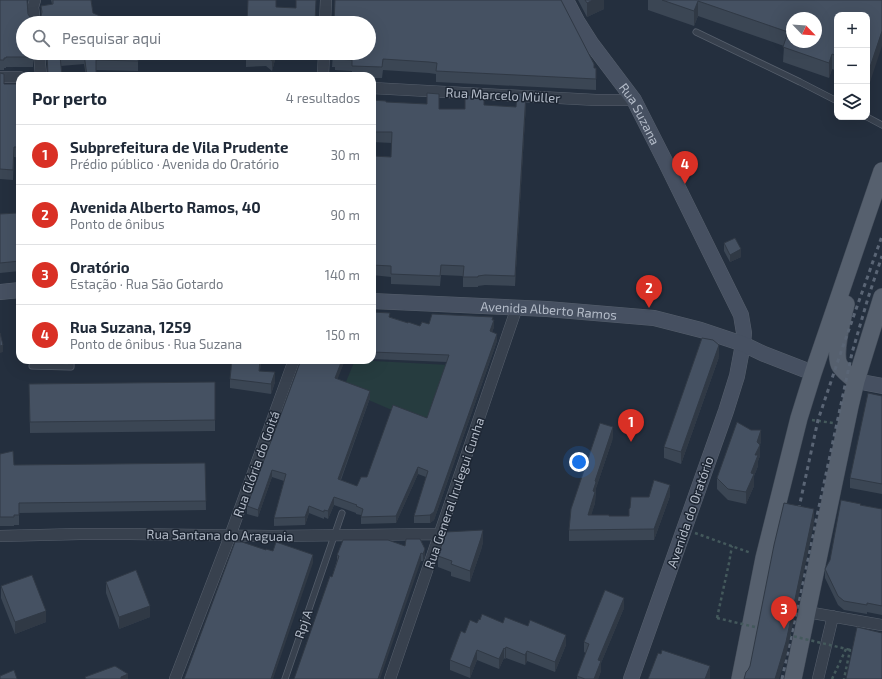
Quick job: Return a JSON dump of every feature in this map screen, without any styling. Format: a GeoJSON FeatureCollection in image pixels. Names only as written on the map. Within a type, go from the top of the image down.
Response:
{"type":"FeatureCollection","features":[{"type":"Feature","properties":{"kind":"main road","name":"Rua Suzana"},"geometry":{"type":"LineString","coordinates":[[566,0],[591,43],[634,100],[741,315],[744,333],[743,344]]}},
{"type":"Feature","properties":{"kind":"main road"},"geometry":{"type":"LineString","coordinates":[[740,679],[764,558],[799,418],[882,171]]}},
{"type":"Feature","properties":{"kind":"main road"},"geometry":{"type":"LineString","coordinates":[[861,233],[838,348],[839,365],[856,381],[882,386]]}},
{"type":"Feature","properties":{"kind":"main road"},"geometry":{"type":"LineString","coordinates":[[0,292],[16,290]]}},
{"type":"Feature","properties":{"kind":"main road"},"geometry":{"type":"LineString","coordinates":[[793,679],[807,612],[834,501],[845,425],[856,381],[882,297]]}},
{"type":"Feature","properties":{"kind":"main road","name":"Avenida Alberto Ramos"},"geometry":{"type":"LineString","coordinates":[[376,301],[517,307],[654,318],[702,330],[743,344],[764,354],[813,373]]}},
{"type":"Feature","properties":{"kind":"main road","name":"Avenida do Oratório"},"geometry":{"type":"LineString","coordinates":[[631,679],[726,411],[737,376],[743,344]]}},
{"type":"Feature","properties":{"kind":"street"},"geometry":{"type":"LineString","coordinates":[[34,16],[33,7],[35,0]]}},
{"type":"Feature","properties":{"kind":"street"},"geometry":{"type":"LineString","coordinates":[[325,16],[326,0]]}},
{"type":"Feature","properties":{"kind":"street"},"geometry":{"type":"LineString","coordinates":[[40,60],[41,72]]}},
{"type":"Feature","properties":{"kind":"street"},"geometry":{"type":"LineString","coordinates":[[323,72],[324,60]]}},
{"type":"Feature","properties":{"kind":"street"},"geometry":{"type":"LineString","coordinates":[[0,77],[16,77]]}},
{"type":"Feature","properties":{"kind":"street","name":"Rua Marcelo Müller"},"geometry":{"type":"LineString","coordinates":[[376,88],[596,100],[634,100]]}},
{"type":"Feature","properties":{"kind":"street","name":"Rua General Irulegui Cunha"},"geometry":{"type":"LineString","coordinates":[[390,679],[517,307]]}},
{"type":"Feature","properties":{"kind":"street","name":"Rua Glória do Goitá"},"geometry":{"type":"LineString","coordinates":[[175,679],[230,536],[293,364]]}},
{"type":"Feature","properties":{"kind":"street","name":"Rua Santana do Araguaia"},"geometry":{"type":"LineString","coordinates":[[0,536],[116,534],[334,536],[440,534]]}},
{"type":"Feature","properties":{"kind":"street"},"geometry":{"type":"LineString","coordinates":[[807,612],[882,625]]}},
{"type":"Feature","properties":{"kind":"street"},"geometry":{"type":"LineString","coordinates":[[818,679],[833,616]]}},
{"type":"Feature","properties":{"kind":"lane"},"geometry":{"type":"LineString","coordinates":[[696,32],[834,99]]}},
{"type":"Feature","properties":{"kind":"lane"},"geometry":{"type":"LineString","coordinates":[[870,119],[882,125]]}},
{"type":"Feature","properties":{"kind":"lane"},"geometry":{"type":"LineString","coordinates":[[32,366],[71,367],[71,364]]}},
{"type":"Feature","properties":{"kind":"lane","name":"Rpj A"},"geometry":{"type":"LineString","coordinates":[[285,679],[342,513]]}},
{"type":"Feature","properties":{"kind":"path"},"geometry":{"type":"LineString","coordinates":[[799,418],[845,425]]}},
{"type":"Feature","properties":{"kind":"path"},"geometry":{"type":"LineString","coordinates":[[684,529],[764,558]]}},
{"type":"Feature","properties":{"kind":"path"},"geometry":{"type":"LineString","coordinates":[[732,546],[717,618],[762,629]]}},
{"type":"Feature","properties":{"kind":"path"},"geometry":{"type":"LineString","coordinates":[[785,634],[861,652]]}},
{"type":"Feature","properties":{"kind":"path"},"geometry":{"type":"LineString","coordinates":[[832,679],[846,649],[850,650],[844,679]]}},
{"type":"Feature","properties":{"kind":"green space"},"geometry":{"type":"Polygon","coordinates":[[[376,361],[449,365],[429,426],[343,389],[353,364],[376,364],[376,361]]]}},
{"type":"Feature","properties":{"kind":"building"},"geometry":{"type":"Polygon","coordinates":[[[0,0],[27,0],[29,16],[16,16],[16,57],[6,57],[4,60],[0,60],[0,0]]]}},
{"type":"Feature","properties":{"kind":"building"},"geometry":{"type":"Polygon","coordinates":[[[53,0],[91,0],[93,13],[100,16],[41,16],[41,6],[53,4],[53,0]]]}},
{"type":"Feature","properties":{"kind":"building"},"geometry":{"type":"Polygon","coordinates":[[[248,0],[276,0],[276,7],[296,8],[296,0],[316,0],[315,16],[247,16],[248,0]]]}},
{"type":"Feature","properties":{"kind":"building"},"geometry":{"type":"Polygon","coordinates":[[[335,0],[561,0],[594,64],[594,68],[596,68],[596,79],[436,71],[437,63],[383,59],[382,67],[352,66],[352,60],[376,60],[376,16],[334,16],[335,0]]]}},
{"type":"Feature","properties":{"kind":"building"},"geometry":{"type":"Polygon","coordinates":[[[585,0],[593,0],[587,3],[585,0]]]}},
{"type":"Feature","properties":{"kind":"building"},"geometry":{"type":"Polygon","coordinates":[[[662,0],[882,0],[882,31],[870,67],[870,12],[834,12],[834,55],[832,54],[829,63],[783,47],[786,38],[786,48],[822,48],[822,12],[786,12],[786,31],[698,1],[694,11],[662,0]]]}},
{"type":"Feature","properties":{"kind":"building"},"geometry":{"type":"Polygon","coordinates":[[[47,60],[60,60],[62,72],[48,72],[47,60]]]}},
{"type":"Feature","properties":{"kind":"building"},"geometry":{"type":"Polygon","coordinates":[[[85,60],[96,60],[96,72],[86,72],[85,60]]]}},
{"type":"Feature","properties":{"kind":"building"},"geometry":{"type":"Polygon","coordinates":[[[96,60],[138,60],[138,61],[96,60]]]}},
{"type":"Feature","properties":{"kind":"building"},"geometry":{"type":"Polygon","coordinates":[[[0,73],[4,74],[4,84],[16,84],[16,147],[14,147],[13,170],[0,169],[0,73]]]}},
{"type":"Feature","properties":{"kind":"building"},"geometry":{"type":"Polygon","coordinates":[[[427,93],[439,94],[439,109],[465,109],[465,95],[484,96],[484,105],[516,107],[517,93],[526,93],[515,276],[485,275],[478,277],[463,277],[464,266],[441,265],[440,276],[391,274],[391,266],[376,265],[376,156],[391,157],[392,132],[376,132],[376,100],[427,104],[427,93]]]}},
{"type":"Feature","properties":{"kind":"building"},"geometry":{"type":"Polygon","coordinates":[[[16,213],[16,261],[0,263],[0,214],[16,213]]]}},
{"type":"Feature","properties":{"kind":"building"},"geometry":{"type":"Polygon","coordinates":[[[735,238],[741,249],[730,255],[724,243],[735,238]]]}},
{"type":"Feature","properties":{"kind":"building"},"geometry":{"type":"Polygon","coordinates":[[[376,312],[390,313],[389,317],[420,326],[422,322],[429,324],[432,314],[493,317],[492,320],[494,320],[490,331],[497,334],[434,512],[430,515],[414,516],[428,471],[418,467],[396,516],[361,517],[363,509],[356,506],[357,505],[334,497],[328,511],[324,510],[324,512],[309,506],[305,517],[274,518],[286,474],[272,470],[258,510],[247,506],[300,364],[340,364],[335,378],[370,391],[338,479],[357,486],[361,477],[367,477],[393,405],[427,418],[449,355],[376,352],[376,312]]]}},
{"type":"Feature","properties":{"kind":"building"},"geometry":{"type":"Polygon","coordinates":[[[0,333],[3,345],[0,346],[0,333]]]}},
{"type":"Feature","properties":{"kind":"building"},"geometry":{"type":"Polygon","coordinates":[[[702,338],[713,340],[719,345],[681,452],[664,447],[702,338]]]}},
{"type":"Feature","properties":{"kind":"building"},"geometry":{"type":"Polygon","coordinates":[[[232,364],[260,364],[259,371],[275,372],[271,384],[230,379],[232,364]]]}},
{"type":"Feature","properties":{"kind":"building"},"geometry":{"type":"Polygon","coordinates":[[[215,382],[215,420],[30,422],[29,384],[215,382]]]}},
{"type":"Feature","properties":{"kind":"building"},"geometry":{"type":"Polygon","coordinates":[[[868,393],[882,396],[882,484],[850,478],[868,393]]]}},
{"type":"Feature","properties":{"kind":"building"},"geometry":{"type":"Polygon","coordinates":[[[737,422],[751,430],[761,430],[757,442],[760,445],[755,455],[758,455],[751,473],[754,474],[746,492],[728,489],[717,478],[737,422]]]}},
{"type":"Feature","properties":{"kind":"building"},"geometry":{"type":"Polygon","coordinates":[[[600,423],[613,427],[595,481],[593,491],[595,492],[588,515],[629,516],[631,497],[649,497],[654,480],[670,485],[654,529],[569,530],[571,509],[600,423]]]}},
{"type":"Feature","properties":{"kind":"building"},"geometry":{"type":"Polygon","coordinates":[[[13,451],[14,465],[205,463],[206,501],[19,503],[19,515],[14,515],[14,517],[0,517],[0,454],[13,451]]]}},
{"type":"Feature","properties":{"kind":"building"},"geometry":{"type":"Polygon","coordinates":[[[841,500],[882,509],[882,606],[844,601],[838,596],[825,569],[830,560],[841,500]]]}},
{"type":"Feature","properties":{"kind":"building"},"geometry":{"type":"Polygon","coordinates":[[[784,503],[814,509],[786,642],[775,679],[744,679],[750,666],[774,545],[784,503]]]}},
{"type":"Feature","properties":{"kind":"building"},"geometry":{"type":"Polygon","coordinates":[[[483,530],[470,571],[451,564],[452,561],[438,556],[446,532],[483,530]]]}},
{"type":"Feature","properties":{"kind":"building"},"geometry":{"type":"Polygon","coordinates":[[[406,539],[420,539],[425,549],[423,554],[421,553],[378,679],[294,679],[330,576],[332,577],[339,556],[337,555],[343,540],[388,540],[405,546],[406,539]]]}},
{"type":"Feature","properties":{"kind":"building"},"geometry":{"type":"Polygon","coordinates":[[[235,542],[242,542],[273,551],[276,542],[313,555],[271,679],[184,679],[235,542]]]}},
{"type":"Feature","properties":{"kind":"building"},"geometry":{"type":"Polygon","coordinates":[[[136,570],[150,606],[119,617],[106,582],[136,570]]]}},
{"type":"Feature","properties":{"kind":"building"},"geometry":{"type":"Polygon","coordinates":[[[32,575],[46,611],[15,622],[1,586],[32,575]]]}},
{"type":"Feature","properties":{"kind":"building"},"geometry":{"type":"Polygon","coordinates":[[[605,590],[624,598],[598,660],[601,661],[594,679],[585,679],[577,676],[589,644],[584,642],[605,590]]]}},
{"type":"Feature","properties":{"kind":"building"},"geometry":{"type":"Polygon","coordinates":[[[482,614],[503,623],[505,617],[528,626],[530,620],[566,635],[555,662],[527,651],[525,655],[506,647],[505,649],[504,648],[499,659],[477,650],[470,668],[450,660],[461,631],[465,633],[470,620],[477,623],[482,614]]]}},
{"type":"Feature","properties":{"kind":"building"},"geometry":{"type":"Polygon","coordinates":[[[857,627],[882,633],[882,679],[846,679],[857,627]]]}},
{"type":"Feature","properties":{"kind":"building"},"geometry":{"type":"Polygon","coordinates":[[[662,650],[710,666],[705,679],[648,679],[658,653],[661,654],[662,650]]]}},
{"type":"Feature","properties":{"kind":"building"},"geometry":{"type":"Polygon","coordinates":[[[115,666],[128,674],[121,677],[121,679],[86,679],[85,677],[115,666]]]}},
{"type":"Feature","properties":{"kind":"building"},"geometry":{"type":"Polygon","coordinates":[[[14,670],[17,679],[0,679],[0,676],[14,670]]]}},
{"type":"Feature","properties":{"kind":"railway"},"geometry":{"type":"LineString","coordinates":[[797,517],[818,420],[882,236]]}},
{"type":"Feature","properties":{"kind":"railway"},"geometry":{"type":"LineString","coordinates":[[782,679],[852,353],[882,256]]}},
{"type":"Feature","properties":{"kind":"place","name":"Rua Suzana, 1259"},"geometry":{"type":"Point","coordinates":[685,184]}},
{"type":"Feature","properties":{"kind":"place","name":"Avenida Alberto Ramos, 40"},"geometry":{"type":"Point","coordinates":[649,308]}},
{"type":"Feature","properties":{"kind":"place","name":"Subprefeitura de Vila Prudente"},"geometry":{"type":"Point","coordinates":[631,442]}},
{"type":"Feature","properties":{"kind":"place","name":"Oratório"},"geometry":{"type":"Point","coordinates":[784,629]}}]}
